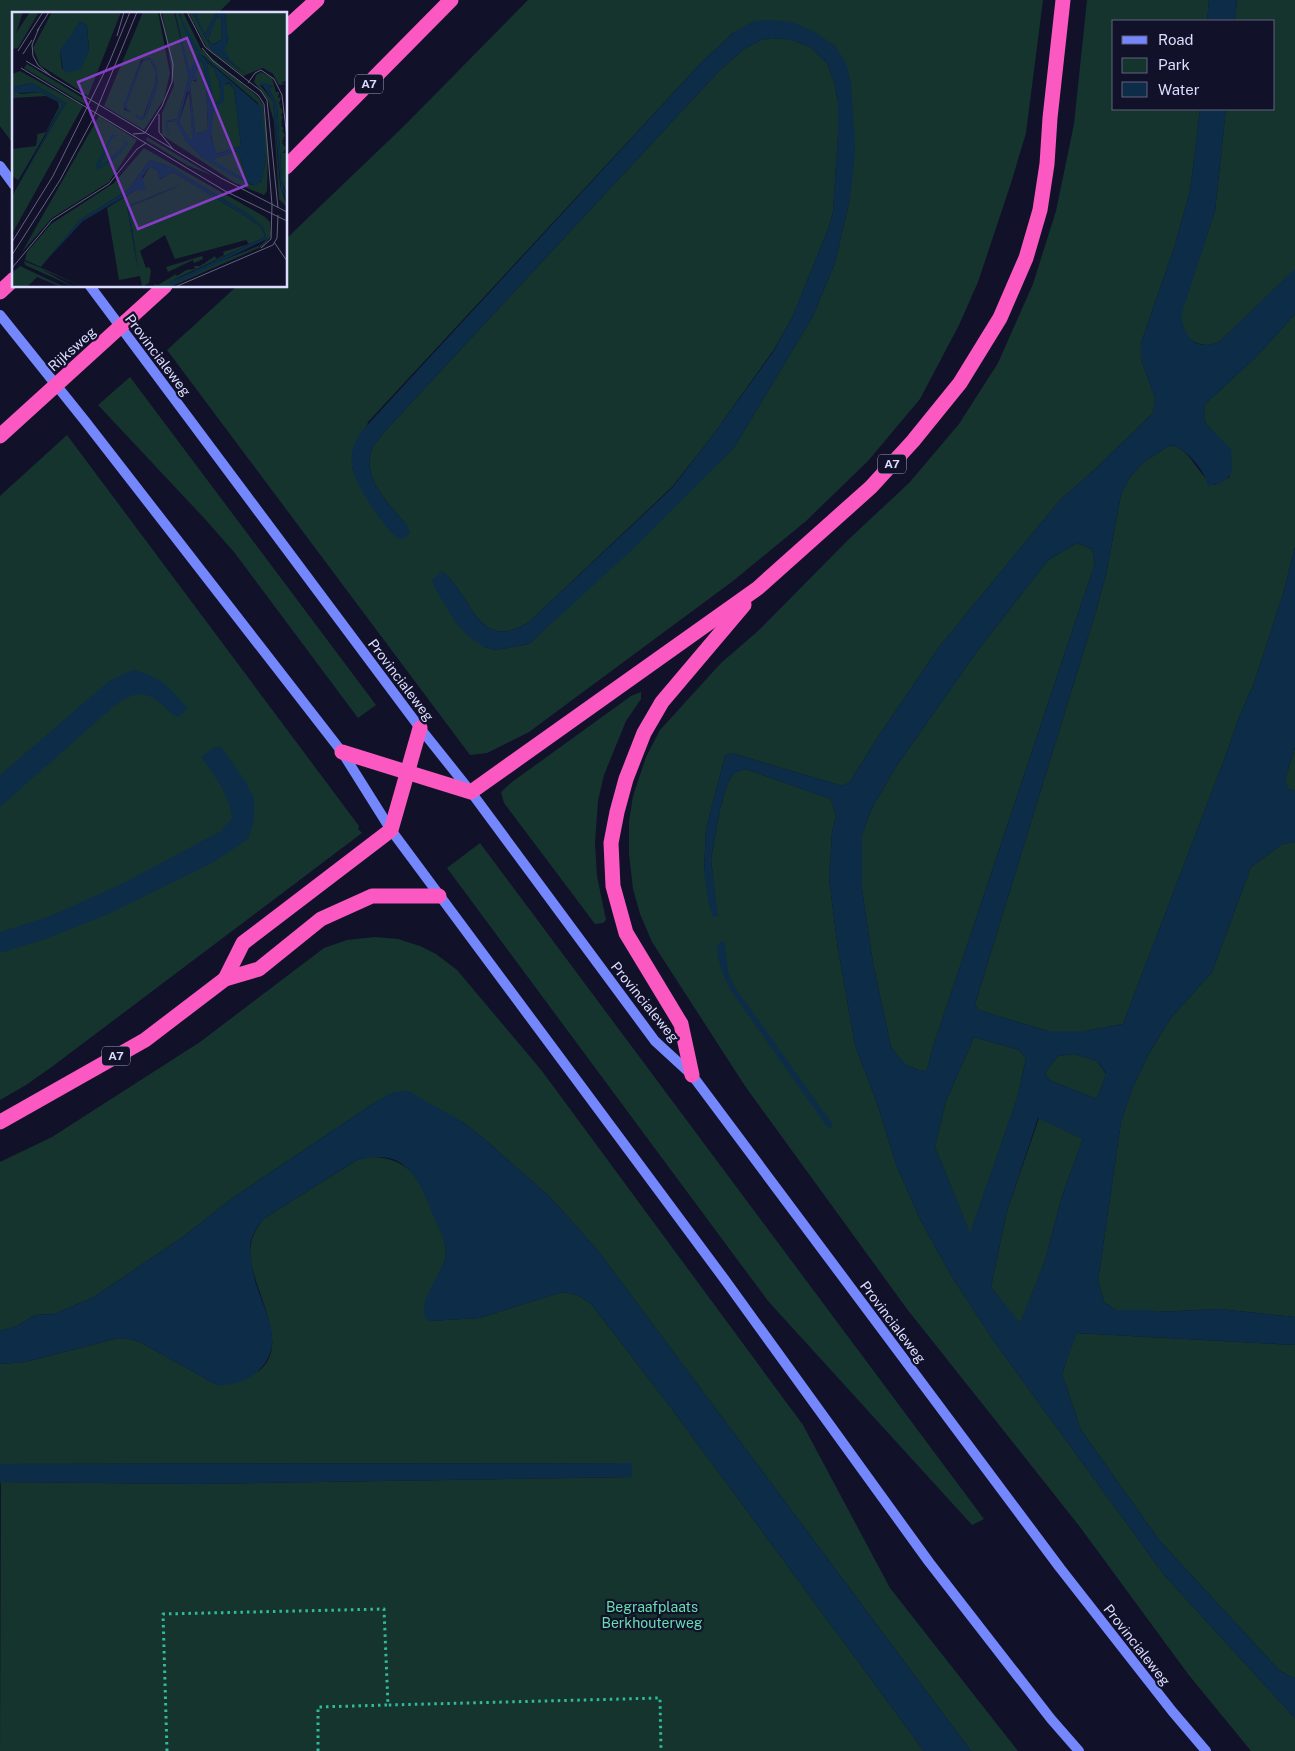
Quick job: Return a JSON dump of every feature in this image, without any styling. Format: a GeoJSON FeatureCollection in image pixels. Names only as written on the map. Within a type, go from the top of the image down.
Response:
{"type":"FeatureCollection","features":[{"type":"Feature","properties":{"kind":"highway"},"geometry":{"type":"LineString","coordinates":[[288,26],[317,0]]}},
{"type":"Feature","properties":{"kind":"highway","name":"A7"},"geometry":{"type":"LineString","coordinates":[[288,165],[451,0]]}},
{"type":"Feature","properties":{"kind":"highway","name":"A7"},"geometry":{"type":"LineString","coordinates":[[470,792],[758,588],[871,487],[913,441],[960,383],[1000,318],[1026,258],[1040,210],[1047,164],[1050,118],[1064,0]]}},
{"type":"Feature","properties":{"kind":"highway"},"geometry":{"type":"LineString","coordinates":[[0,292],[12,281]]}},
{"type":"Feature","properties":{"kind":"highway","name":"Rijksweg"},"geometry":{"type":"LineString","coordinates":[[0,436],[163,288]]}},
{"type":"Feature","properties":{"kind":"highway"},"geometry":{"type":"LineString","coordinates":[[692,1075],[682,1024],[626,933],[614,886],[611,843],[626,779],[644,733],[662,702],[758,588]]}},
{"type":"Feature","properties":{"kind":"highway"},"geometry":{"type":"LineString","coordinates":[[390,830],[420,728]]}},
{"type":"Feature","properties":{"kind":"highway"},"geometry":{"type":"LineString","coordinates":[[342,752],[470,792]]}},
{"type":"Feature","properties":{"kind":"highway","name":"A7"},"geometry":{"type":"LineString","coordinates":[[225,979],[243,943],[390,830]]}},
{"type":"Feature","properties":{"kind":"highway","name":"A7"},"geometry":{"type":"LineString","coordinates":[[0,1122],[145,1040],[225,979],[259,968],[321,920],[372,896],[439,896]]}},
{"type":"Feature","properties":{"kind":"main road"},"geometry":{"type":"LineString","coordinates":[[0,166],[12,182]]}},
{"type":"Feature","properties":{"kind":"main road","name":"Provincialeweg"},"geometry":{"type":"LineString","coordinates":[[91,288],[655,1040],[692,1075],[1060,1568],[1172,1711],[1206,1751]]}},
{"type":"Feature","properties":{"kind":"main road"},"geometry":{"type":"LineString","coordinates":[[0,316],[85,421],[342,752],[390,830],[725,1280],[929,1562],[1079,1751]]}},
{"type":"Feature","properties":{"kind":"path"},"geometry":{"type":"LineString","coordinates":[[167,1751],[163,1614],[384,1608],[388,1705]]}},
{"type":"Feature","properties":{"kind":"path"},"geometry":{"type":"LineString","coordinates":[[318,1751],[318,1707],[660,1698],[661,1751]]}},
{"type":"Feature","properties":{"kind":"green space"},"geometry":{"type":"Polygon","coordinates":[[[0,0],[231,0],[219,12],[12,12],[12,142],[0,126],[0,0]]]}},
{"type":"Feature","properties":{"kind":"green space"},"geometry":{"type":"Polygon","coordinates":[[[528,0],[1043,0],[1026,133],[1011,183],[978,282],[959,325],[920,399],[868,461],[806,521],[733,581],[529,732],[487,753],[470,755],[167,350],[235,288],[288,288],[288,237],[406,124],[528,0]],[[734,32],[701,63],[368,422],[352,469],[407,525],[385,499],[373,479],[370,458],[373,447],[385,431],[719,71],[744,49],[761,40],[771,38],[791,40],[734,32]],[[792,40],[810,47],[827,63],[834,82],[838,102],[838,136],[833,212],[792,318],[773,351],[710,439],[672,487],[529,622],[512,630],[498,631],[487,627],[478,618],[453,582],[442,571],[484,647],[496,650],[529,644],[733,449],[813,316],[835,263],[850,198],[835,46],[792,40]]]}},
{"type":"Feature","properties":{"kind":"green space"},"geometry":{"type":"Polygon","coordinates":[[[1087,0],[1209,0],[1207,20],[1112,20],[1112,110],[1200,110],[1190,191],[1175,245],[1141,343],[1141,359],[1155,398],[1153,413],[1060,500],[939,647],[850,782],[843,786],[731,753],[725,756],[706,829],[704,871],[713,877],[711,859],[720,809],[728,782],[735,772],[746,769],[831,799],[836,816],[832,832],[829,879],[838,949],[855,1045],[877,1103],[897,1167],[922,1223],[952,1277],[996,1344],[1165,1576],[1295,1718],[1295,1751],[1251,1751],[1188,1674],[1080,1527],[907,1309],[745,1086],[652,942],[640,914],[633,889],[629,854],[629,821],[633,796],[646,757],[660,730],[721,663],[758,631],[849,539],[909,483],[959,424],[998,363],[1033,284],[1056,211],[1074,124],[1087,0]]]}},
{"type":"Feature","properties":{"kind":"green space"},"geometry":{"type":"Polygon","coordinates":[[[1237,0],[1295,0],[1295,277],[1284,280],[1219,342],[1206,345],[1196,342],[1176,328],[1215,211],[1226,110],[1275,110],[1275,20],[1235,20],[1237,0]]]}},
{"type":"Feature","properties":{"kind":"green space"},"geometry":{"type":"Polygon","coordinates":[[[1295,314],[1295,547],[1283,594],[1253,686],[1241,712],[1123,1024],[1086,1031],[1048,1031],[978,1010],[975,1004],[1096,611],[1106,574],[1121,495],[1130,477],[1144,462],[1170,445],[1178,447],[1184,452],[1203,476],[1215,485],[1230,477],[1213,431],[1206,424],[1204,417],[1205,404],[1258,355],[1295,314]]]}},
{"type":"Feature","properties":{"kind":"green space"},"geometry":{"type":"Polygon","coordinates":[[[130,377],[376,705],[358,718],[234,552],[98,405],[130,377]]]}},
{"type":"Feature","properties":{"kind":"green space"},"geometry":{"type":"Polygon","coordinates":[[[67,435],[359,826],[358,829],[362,833],[53,1066],[0,1100],[0,496],[67,435]]]}},
{"type":"Feature","properties":{"kind":"green space"},"geometry":{"type":"Polygon","coordinates":[[[1077,543],[1092,549],[1095,563],[933,1047],[927,1070],[918,1070],[904,1064],[891,1047],[873,963],[862,889],[862,835],[872,808],[895,768],[978,650],[1048,560],[1077,543]]]}},
{"type":"Feature","properties":{"kind":"green space"},"geometry":{"type":"Polygon","coordinates":[[[641,692],[641,699],[626,721],[604,775],[598,801],[595,843],[597,876],[606,920],[603,923],[595,924],[504,803],[501,792],[512,782],[631,696],[641,692]]]}},
{"type":"Feature","properties":{"kind":"green space"},"geometry":{"type":"Polygon","coordinates":[[[1295,748],[1295,791],[1288,789],[1285,779],[1295,748]]]}},
{"type":"Feature","properties":{"kind":"green space"},"geometry":{"type":"Polygon","coordinates":[[[1295,842],[1295,1317],[1218,1309],[1156,1312],[1151,1310],[1116,1310],[1104,1302],[1098,1281],[1121,1122],[1132,1089],[1148,1055],[1170,1019],[1212,972],[1251,867],[1282,844],[1295,842]]]}},
{"type":"Feature","properties":{"kind":"green space"},"geometry":{"type":"Polygon","coordinates":[[[480,843],[984,1519],[972,1525],[768,1301],[447,868],[480,843]]]}},
{"type":"Feature","properties":{"kind":"green space"},"geometry":{"type":"Polygon","coordinates":[[[375,937],[398,939],[420,946],[436,954],[457,970],[542,1071],[803,1425],[890,1588],[1018,1751],[971,1751],[598,1251],[550,1197],[461,1121],[377,1101],[234,1197],[180,1239],[92,1298],[54,1314],[35,1315],[17,1326],[0,1331],[0,1162],[52,1137],[200,1042],[324,948],[347,940],[375,937]]]}},
{"type":"Feature","properties":{"kind":"green space"},"geometry":{"type":"Polygon","coordinates":[[[974,1037],[1019,1050],[1026,1058],[1017,1099],[970,1234],[935,1147],[946,1101],[974,1037]]]}},
{"type":"Feature","properties":{"kind":"green space"},"geometry":{"type":"Polygon","coordinates":[[[1075,1054],[1097,1061],[1106,1074],[1097,1099],[1049,1080],[1045,1073],[1058,1056],[1075,1054]]]}},
{"type":"Feature","properties":{"kind":"green space"},"geometry":{"type":"Polygon","coordinates":[[[1039,1118],[1083,1139],[1062,1196],[1045,1261],[1020,1324],[991,1287],[1007,1211],[1039,1118]]]}},
{"type":"Feature","properties":{"kind":"green space","name":"Begraafplaats Berkhouterweg"},"geometry":{"type":"Polygon","coordinates":[[[370,1157],[385,1158],[397,1162],[413,1173],[418,1179],[444,1238],[445,1261],[427,1298],[430,1321],[479,1318],[559,1293],[577,1295],[592,1305],[672,1409],[924,1751],[0,1751],[1,1482],[198,1484],[632,1477],[631,1463],[0,1464],[0,1364],[25,1362],[118,1338],[140,1342],[217,1385],[260,1370],[269,1357],[272,1343],[266,1309],[254,1274],[251,1258],[251,1243],[254,1233],[263,1219],[357,1160],[370,1157]]]}},
{"type":"Feature","properties":{"kind":"green space"},"geometry":{"type":"Polygon","coordinates":[[[1076,1333],[1295,1345],[1295,1677],[1291,1677],[1279,1670],[1159,1540],[1081,1430],[1062,1374],[1076,1333]]]}},
{"type":"Feature","properties":{"kind":"water"},"geometry":{"type":"Polygon","coordinates":[[[1209,0],[1237,0],[1235,20],[1207,20],[1209,0]]]}},
{"type":"Feature","properties":{"kind":"water"},"geometry":{"type":"Polygon","coordinates":[[[754,21],[792,22],[815,32],[835,46],[846,63],[851,82],[855,148],[850,198],[835,263],[813,316],[733,449],[634,548],[529,644],[496,650],[484,647],[468,636],[455,622],[431,581],[442,571],[453,582],[478,618],[487,627],[498,631],[512,630],[529,622],[672,488],[773,352],[792,318],[833,212],[838,136],[838,102],[834,82],[827,63],[810,47],[792,40],[771,38],[761,40],[744,49],[719,71],[385,431],[373,447],[370,468],[378,489],[407,525],[410,533],[402,540],[389,529],[372,508],[354,474],[352,454],[359,434],[701,63],[734,32],[754,21]]]}},
{"type":"Feature","properties":{"kind":"water"},"geometry":{"type":"Polygon","coordinates":[[[1200,110],[1226,110],[1215,211],[1181,316],[1185,331],[1198,344],[1204,345],[1219,342],[1295,269],[1295,314],[1258,355],[1205,404],[1204,417],[1206,424],[1231,449],[1232,469],[1230,476],[1221,483],[1208,486],[1203,473],[1194,461],[1182,450],[1170,445],[1144,462],[1130,477],[1121,495],[1106,574],[1096,611],[975,1004],[978,1010],[1048,1031],[1086,1031],[1123,1024],[1241,712],[1253,686],[1283,594],[1295,547],[1295,748],[1285,779],[1288,789],[1295,791],[1295,842],[1282,844],[1251,867],[1212,972],[1170,1019],[1148,1055],[1132,1089],[1121,1122],[1098,1281],[1104,1302],[1116,1310],[1152,1310],[1157,1312],[1218,1309],[1295,1317],[1295,1345],[1077,1333],[1062,1374],[1081,1430],[1159,1540],[1279,1670],[1291,1677],[1295,1677],[1295,1718],[1165,1576],[996,1344],[952,1277],[922,1223],[897,1167],[877,1103],[855,1045],[838,949],[829,879],[832,832],[836,816],[831,799],[746,769],[735,772],[728,782],[720,809],[711,859],[718,916],[715,917],[712,915],[708,900],[704,871],[706,829],[725,756],[731,753],[843,786],[850,782],[939,647],[1060,500],[1153,413],[1155,398],[1141,359],[1141,343],[1175,245],[1190,191],[1200,110]],[[1077,543],[1048,560],[978,650],[895,768],[872,808],[862,835],[862,889],[873,963],[891,1047],[905,1064],[917,1070],[927,1070],[933,1047],[1095,563],[1092,549],[1077,543]],[[974,1037],[946,1101],[935,1147],[970,1233],[1017,1099],[1026,1058],[1019,1050],[974,1037]],[[1075,1054],[1058,1056],[1045,1073],[1049,1080],[1097,1099],[1106,1073],[1097,1061],[1075,1054]],[[1038,1118],[1007,1211],[991,1287],[1020,1323],[1045,1261],[1062,1196],[1083,1139],[1038,1118]]]}},
{"type":"Feature","properties":{"kind":"water"},"geometry":{"type":"Polygon","coordinates":[[[133,670],[151,676],[164,684],[188,709],[177,717],[148,696],[142,694],[125,699],[113,707],[0,807],[0,775],[109,681],[133,670]]]}},
{"type":"Feature","properties":{"kind":"water"},"geometry":{"type":"Polygon","coordinates":[[[215,747],[221,747],[247,784],[254,798],[254,820],[248,839],[214,862],[106,915],[45,939],[0,953],[0,932],[48,917],[122,884],[221,831],[232,818],[231,810],[225,793],[201,757],[215,747]]]}},
{"type":"Feature","properties":{"kind":"water"},"geometry":{"type":"Polygon","coordinates":[[[721,941],[725,945],[728,972],[734,986],[833,1125],[830,1128],[732,992],[719,960],[717,947],[721,941]]]}},
{"type":"Feature","properties":{"kind":"water"},"geometry":{"type":"Polygon","coordinates":[[[408,1091],[461,1121],[482,1137],[550,1197],[598,1251],[971,1751],[924,1751],[672,1409],[592,1305],[577,1295],[559,1293],[479,1318],[430,1321],[425,1316],[426,1299],[445,1259],[446,1252],[441,1231],[420,1186],[414,1175],[397,1161],[373,1157],[357,1160],[263,1219],[253,1235],[250,1246],[256,1284],[269,1319],[272,1341],[265,1363],[256,1373],[243,1381],[217,1385],[140,1342],[118,1338],[25,1362],[0,1364],[0,1331],[17,1326],[35,1315],[54,1314],[92,1298],[180,1239],[234,1197],[377,1101],[394,1092],[408,1091]]]}},
{"type":"Feature","properties":{"kind":"water"},"geometry":{"type":"Polygon","coordinates":[[[632,1463],[632,1477],[198,1484],[1,1482],[0,1485],[0,1464],[632,1463]]]}}]}
